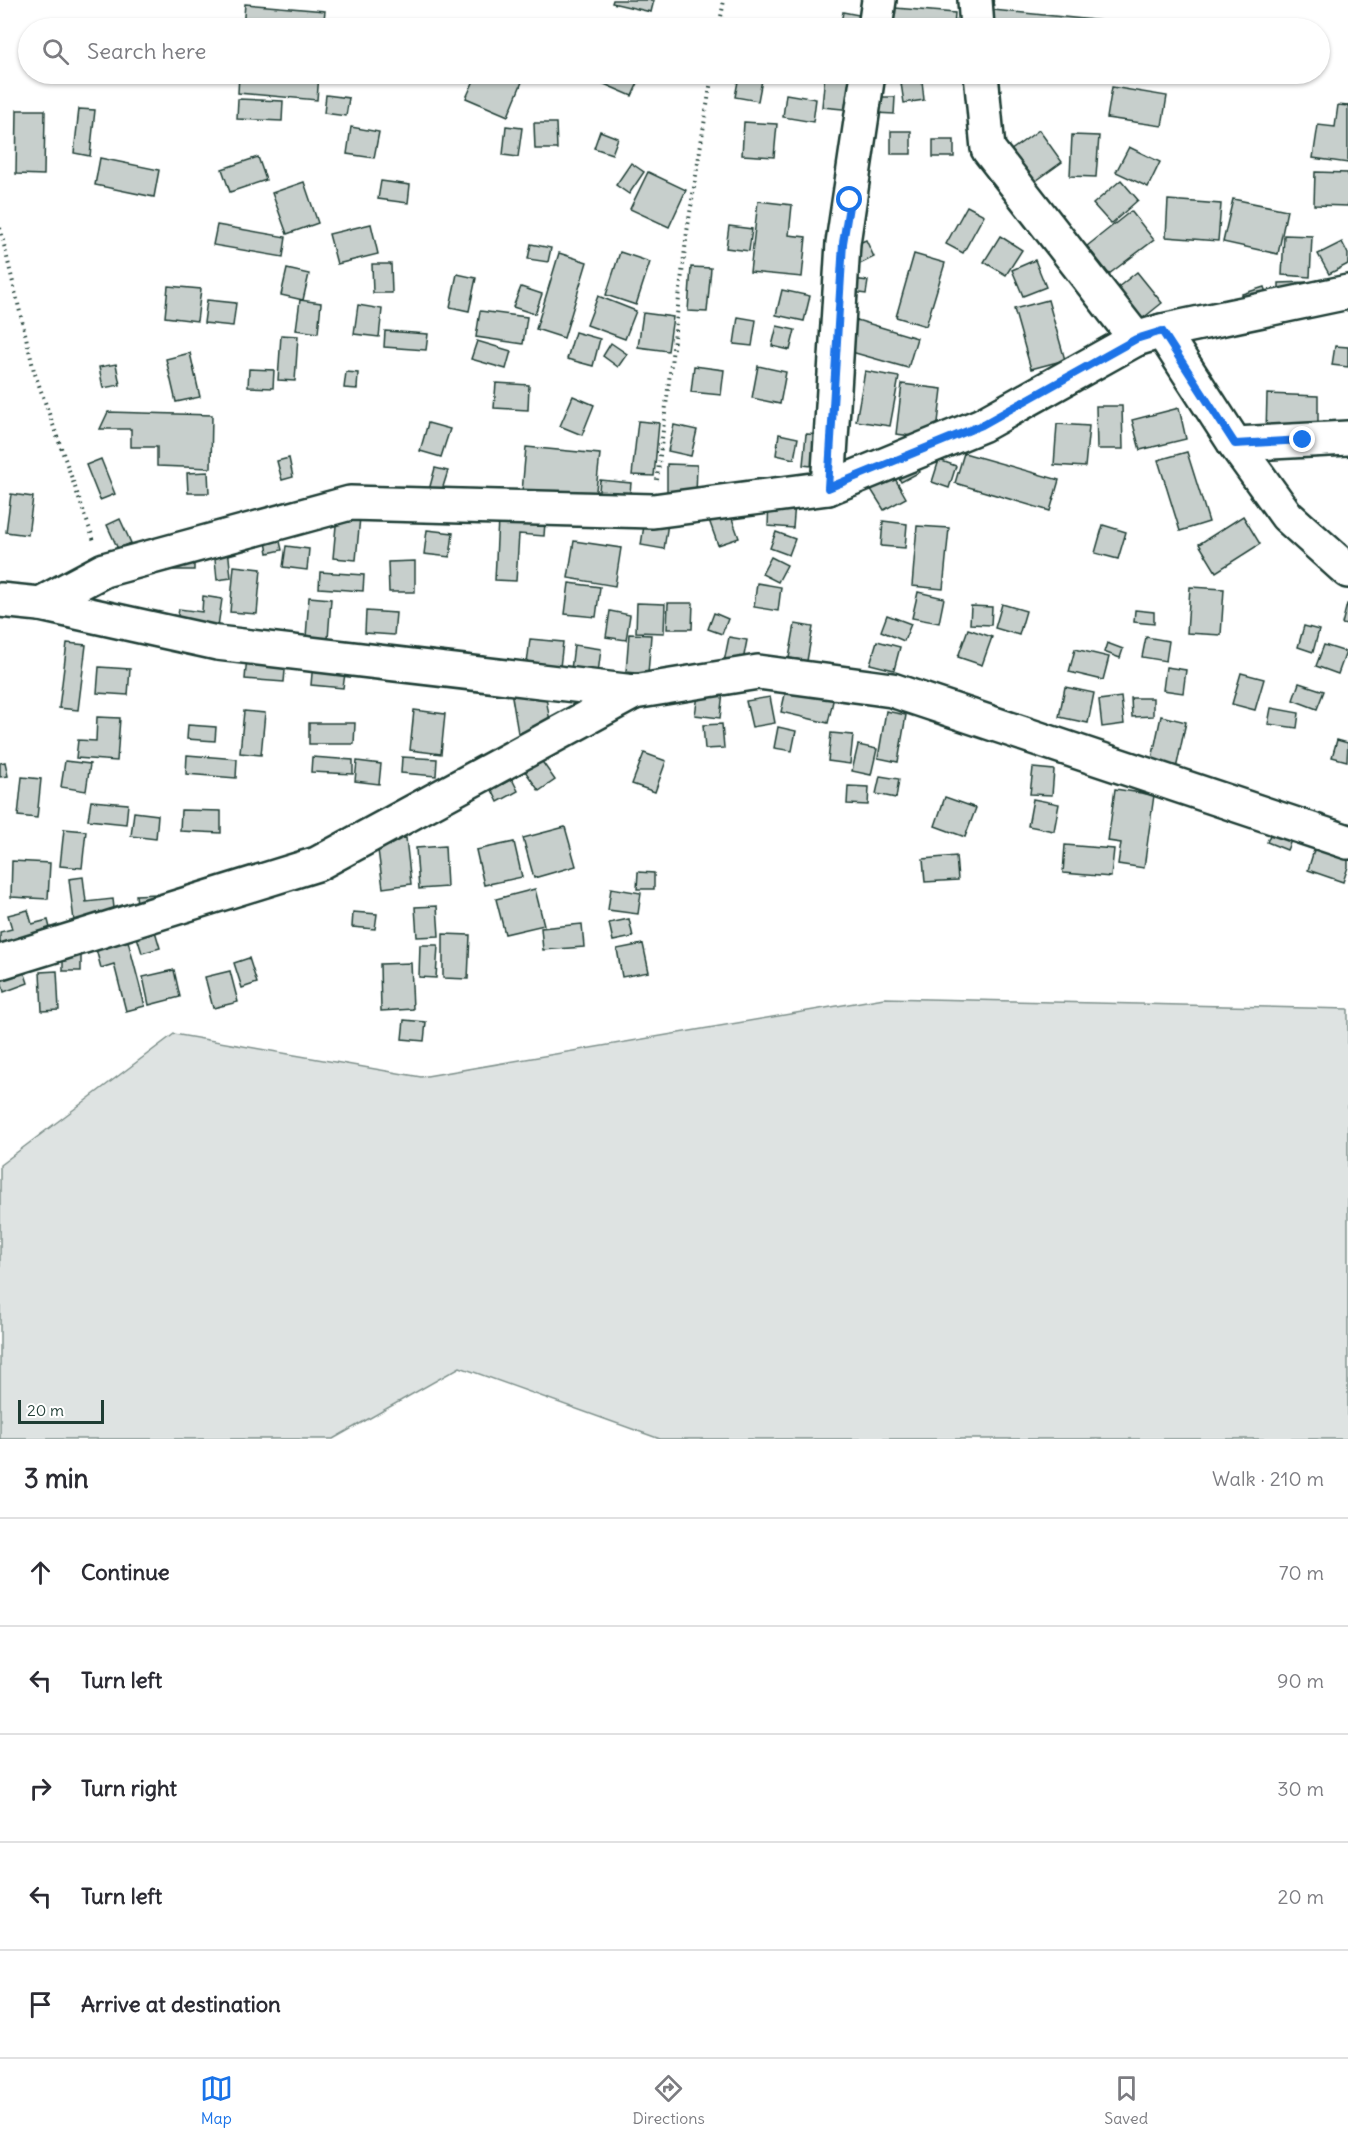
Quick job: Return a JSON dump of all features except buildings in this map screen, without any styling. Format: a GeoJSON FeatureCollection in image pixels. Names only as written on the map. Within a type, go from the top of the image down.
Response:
{"type":"FeatureCollection","features":[{"type":"Feature","properties":{"kind":"street"},"geometry":{"type":"LineString","coordinates":[[876,18],[879,0]]}},
{"type":"Feature","properties":{"kind":"street"},"geometry":{"type":"LineString","coordinates":[[975,0],[976,18]]}},
{"type":"Feature","properties":{"kind":"street"},"geometry":{"type":"LineString","coordinates":[[828,488],[843,243],[867,84]]}},
{"type":"Feature","properties":{"kind":"street"},"geometry":{"type":"LineString","coordinates":[[982,84],[988,149],[1149,335],[1235,444],[1287,516],[1348,571]]}},
{"type":"Feature","properties":{"kind":"street"},"geometry":{"type":"LineString","coordinates":[[40,604],[104,570],[350,503],[653,510],[828,488],[982,425],[1149,335],[1348,292]]}},
{"type":"Feature","properties":{"kind":"street"},"geometry":{"type":"LineString","coordinates":[[1235,444],[1348,438]]}},
{"type":"Feature","properties":{"kind":"street"},"geometry":{"type":"LineString","coordinates":[[0,600],[40,604],[217,643],[634,692],[758,672],[892,690],[1348,842]]}},
{"type":"Feature","properties":{"kind":"street"},"geometry":{"type":"LineString","coordinates":[[0,962],[317,864],[634,692]]}},
{"type":"Feature","properties":{"kind":"path"},"geometry":{"type":"LineString","coordinates":[[721,18],[724,0]]}},
{"type":"Feature","properties":{"kind":"path"},"geometry":{"type":"LineString","coordinates":[[653,510],[687,232],[710,84]]}},
{"type":"Feature","properties":{"kind":"path"},"geometry":{"type":"LineString","coordinates":[[0,228],[34,371],[104,570]]}},
{"type":"Feature","properties":{"kind":"shaded area"},"geometry":{"type":"Polygon","coordinates":[[[884,998],[1348,1009],[1348,1439],[660,1439],[460,1367],[333,1439],[0,1439],[0,1165],[174,1034],[421,1077],[884,998]]]}},
{"type":"Feature","properties":{"kind":"route"},"geometry":{"type":"LineString","coordinates":[[850,200],[843,243],[828,488],[982,425],[1136,339],[1162,331],[1235,444],[1303,440]]}}]}
